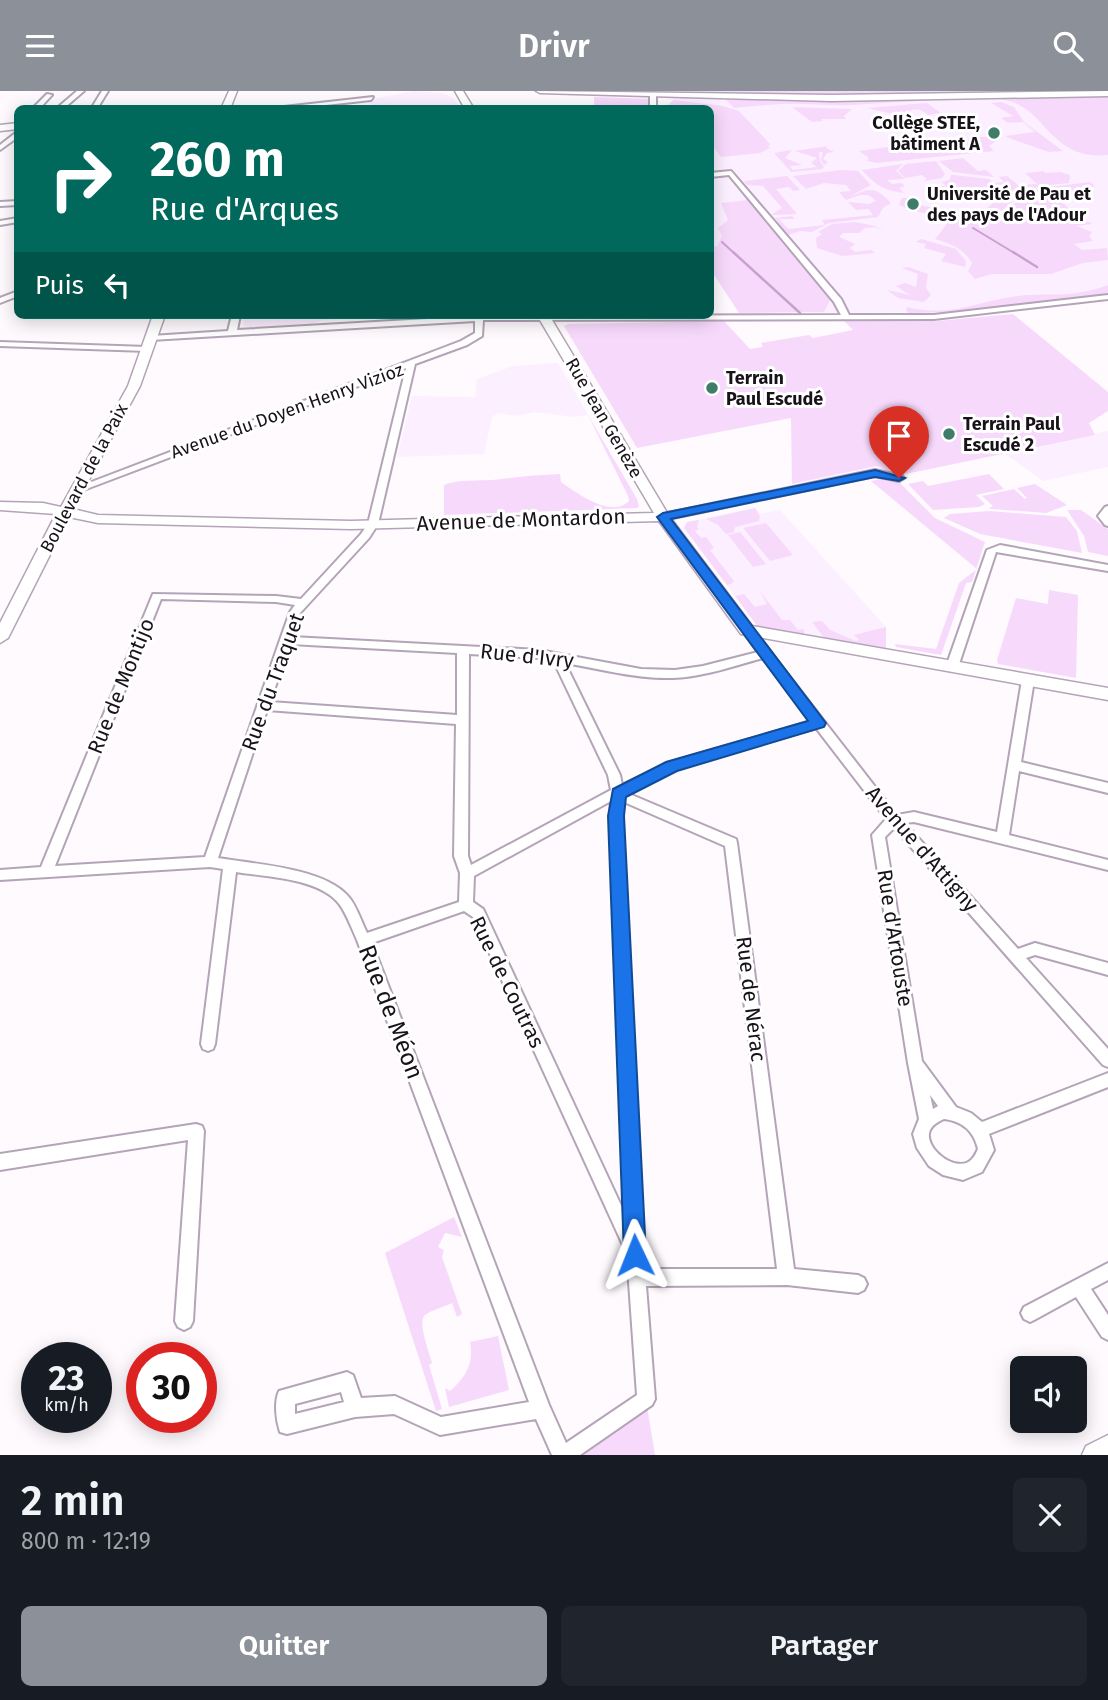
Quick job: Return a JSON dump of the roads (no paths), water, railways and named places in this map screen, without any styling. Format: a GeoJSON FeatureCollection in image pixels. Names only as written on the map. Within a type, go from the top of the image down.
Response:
{"type":"FeatureCollection","features":[{"type":"Feature","properties":{"kind":"street"},"geometry":{"type":"LineString","coordinates":[[64,105],[81,91]]}},
{"type":"Feature","properties":{"kind":"street"},"geometry":{"type":"LineString","coordinates":[[540,91],[858,98],[1108,93]]}},
{"type":"Feature","properties":{"kind":"street"},"geometry":{"type":"LineString","coordinates":[[39,105],[49,95]]}},
{"type":"Feature","properties":{"kind":"street"},"geometry":{"type":"LineString","coordinates":[[653,95],[653,105]]}},
{"type":"Feature","properties":{"kind":"street"},"geometry":{"type":"LineString","coordinates":[[316,105],[371,98]]}},
{"type":"Feature","properties":{"kind":"street"},"geometry":{"type":"LineString","coordinates":[[0,148],[14,136]]}},
{"type":"Feature","properties":{"kind":"street"},"geometry":{"type":"LineString","coordinates":[[714,176],[731,173],[838,301],[847,318]]}},
{"type":"Feature","properties":{"kind":"street"},"geometry":{"type":"LineString","coordinates":[[0,204],[14,203]]}},
{"type":"Feature","properties":{"kind":"street"},"geometry":{"type":"LineString","coordinates":[[714,318],[847,318],[970,314],[1108,297]]}},
{"type":"Feature","properties":{"kind":"street"},"geometry":{"type":"LineString","coordinates":[[826,318],[838,301]]}},
{"type":"Feature","properties":{"kind":"street","name":"Boulevard de la Paix"},"geometry":{"type":"LineString","coordinates":[[0,638],[53,533],[134,386],[158,319]]}},
{"type":"Feature","properties":{"kind":"street"},"geometry":{"type":"LineString","coordinates":[[232,333],[235,319]]}},
{"type":"Feature","properties":{"kind":"street"},"geometry":{"type":"LineString","coordinates":[[0,344],[149,344],[232,333],[463,319]]}},
{"type":"Feature","properties":{"kind":"street","name":"Avenue du Doyen Henry Vizioz"},"geometry":{"type":"LineString","coordinates":[[78,489],[411,365],[476,337],[480,334],[479,319]]}},
{"type":"Feature","properties":{"kind":"street","name":"Rue Jean Genèze"},"geometry":{"type":"LineString","coordinates":[[545,319],[663,517]]}},
{"type":"Feature","properties":{"kind":"street"},"geometry":{"type":"LineString","coordinates":[[373,524],[411,365]]}},
{"type":"Feature","properties":{"kind":"street"},"geometry":{"type":"LineString","coordinates":[[899,478],[875,473],[663,517],[747,630],[1108,694]]}},
{"type":"Feature","properties":{"kind":"street"},"geometry":{"type":"LineString","coordinates":[[626,517],[645,507],[648,492]]}},
{"type":"Feature","properties":{"kind":"street","name":"Avenue de Montardon"},"geometry":{"type":"LineString","coordinates":[[0,506],[43,507],[98,519],[373,524],[663,517]]}},
{"type":"Feature","properties":{"kind":"street"},"geometry":{"type":"LineString","coordinates":[[1108,509],[1103,516],[1108,523]]}},
{"type":"Feature","properties":{"kind":"street"},"geometry":{"type":"LineString","coordinates":[[53,533],[98,519]]}},
{"type":"Feature","properties":{"kind":"street","name":"Rue du Traquet"},"geometry":{"type":"LineString","coordinates":[[210,862],[295,612],[373,524]]}},
{"type":"Feature","properties":{"kind":"street"},"geometry":{"type":"LineString","coordinates":[[952,667],[992,550],[1000,548],[1108,568]]}},
{"type":"Feature","properties":{"kind":"street","name":"Rue de Montijo"},"geometry":{"type":"LineString","coordinates":[[46,872],[157,596],[276,599],[301,603]]}},
{"type":"Feature","properties":{"kind":"street","name":"Avenue d'Attigny"},"geometry":{"type":"LineString","coordinates":[[747,630],[894,820],[1108,1060]]}},
{"type":"Feature","properties":{"kind":"street","name":"Rue d'Ivry"},"geometry":{"type":"LineString","coordinates":[[285,640],[464,649],[557,657],[641,673],[675,674],[703,670],[765,654]]}},
{"type":"Feature","properties":{"kind":"street","name":"Rue de Coutras"},"geometry":{"type":"LineString","coordinates":[[464,649],[461,856],[467,873],[466,905],[478,913],[635,1255]]}},
{"type":"Feature","properties":{"kind":"street"},"geometry":{"type":"LineString","coordinates":[[557,657],[614,775],[618,794],[616,816],[635,1255],[646,1399],[563,1455]]}},
{"type":"Feature","properties":{"kind":"street"},"geometry":{"type":"LineString","coordinates":[[1002,838],[1028,680]]}},
{"type":"Feature","properties":{"kind":"street"},"geometry":{"type":"LineString","coordinates":[[262,706],[462,720]]}},
{"type":"Feature","properties":{"kind":"street"},"geometry":{"type":"LineString","coordinates":[[467,873],[589,806],[672,766],[819,723]]}},
{"type":"Feature","properties":{"kind":"street"},"geometry":{"type":"LineString","coordinates":[[1014,765],[1108,788]]}},
{"type":"Feature","properties":{"kind":"street","name":"Rue de Nérac"},"geometry":{"type":"LineString","coordinates":[[618,794],[731,843],[787,1277]]}},
{"type":"Feature","properties":{"kind":"street"},"geometry":{"type":"LineString","coordinates":[[894,820],[914,817],[1108,865]]}},
{"type":"Feature","properties":{"kind":"street","name":"Rue d'Artouste"},"geometry":{"type":"LineString","coordinates":[[894,820],[878,835],[915,1063],[927,1119],[921,1136],[923,1146],[929,1156],[947,1169],[968,1171],[977,1166],[986,1150],[980,1131],[972,1122],[951,1112],[915,1063]]}},
{"type":"Feature","properties":{"kind":"street","name":"Rue de Méon"},"geometry":{"type":"LineString","coordinates":[[0,875],[210,862],[310,879],[329,887],[344,899],[364,940],[541,1409],[563,1455]]}},
{"type":"Feature","properties":{"kind":"street"},"geometry":{"type":"LineString","coordinates":[[208,1044],[230,865]]}},
{"type":"Feature","properties":{"kind":"street"},"geometry":{"type":"LineString","coordinates":[[364,940],[466,905]]}},
{"type":"Feature","properties":{"kind":"street"},"geometry":{"type":"LineString","coordinates":[[1016,956],[1035,949],[1108,969]]}},
{"type":"Feature","properties":{"kind":"street"},"geometry":{"type":"LineString","coordinates":[[980,1131],[1108,1080]]}},
{"type":"Feature","properties":{"kind":"street"},"geometry":{"type":"LineString","coordinates":[[927,1119],[942,1112],[951,1112]]}},
{"type":"Feature","properties":{"kind":"street"},"geometry":{"type":"LineString","coordinates":[[0,1162],[196,1131],[184,1321]]}},
{"type":"Feature","properties":{"kind":"street"},"geometry":{"type":"LineString","coordinates":[[1030,1313],[1108,1271]]}},
{"type":"Feature","properties":{"kind":"street"},"geometry":{"type":"LineString","coordinates":[[637,1278],[787,1277],[858,1284]]}},
{"type":"Feature","properties":{"kind":"street"},"geometry":{"type":"LineString","coordinates":[[1079,1286],[1108,1331]]}},
{"type":"Feature","properties":{"kind":"street"},"geometry":{"type":"LineString","coordinates":[[355,1408],[395,1405],[440,1426],[541,1409]]}},
{"type":"Feature","properties":{"kind":"street"},"geometry":{"type":"LineString","coordinates":[[1095,1455],[1108,1448]]}},
{"type":"Feature","properties":{"kind":"waterway"},"geometry":{"type":"LineString","coordinates":[[973,228],[1016,254]]}},
{"type":"Feature","properties":{"kind":"waterway"},"geometry":{"type":"LineString","coordinates":[[722,242],[735,254]]}},
{"type":"Feature","properties":{"kind":"waterway"},"geometry":{"type":"LineString","coordinates":[[733,252],[800,313]]}},
{"type":"Feature","properties":{"kind":"waterway"},"geometry":{"type":"LineString","coordinates":[[1013,252],[1037,267]]}},
{"type":"Feature","properties":{"kind":"place","name":"Collège STEE, bâtiment A"},"geometry":{"type":"Point","coordinates":[994,133]}},
{"type":"Feature","properties":{"kind":"place","name":"Université de Pau et des pays de l'Adour"},"geometry":{"type":"Point","coordinates":[913,204]}},
{"type":"Feature","properties":{"kind":"place","name":"Terrain Paul Escudé"},"geometry":{"type":"Point","coordinates":[712,388]}},
{"type":"Feature","properties":{"kind":"place","name":"Terrain Paul Escudé 2"},"geometry":{"type":"Point","coordinates":[949,434]}}]}
